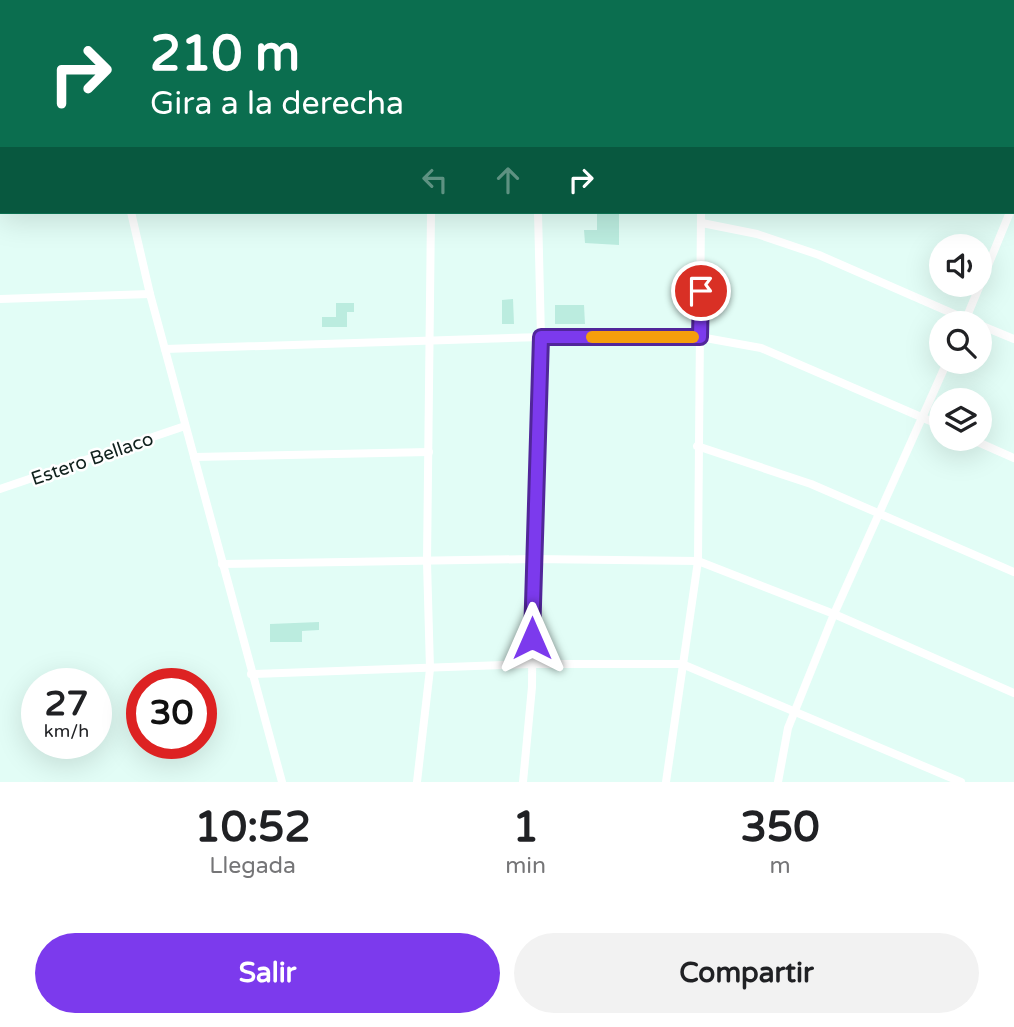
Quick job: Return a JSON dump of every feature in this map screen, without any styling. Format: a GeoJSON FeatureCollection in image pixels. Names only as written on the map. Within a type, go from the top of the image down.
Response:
{"type":"FeatureCollection","features":[{"type":"Feature","properties":{"kind":"street"},"geometry":{"type":"LineString","coordinates":[[131,214],[150,295],[282,782]]}},
{"type":"Feature","properties":{"kind":"street"},"geometry":{"type":"LineString","coordinates":[[417,782],[430,669],[427,562],[431,214]]}},
{"type":"Feature","properties":{"kind":"street"},"geometry":{"type":"LineString","coordinates":[[523,782],[532,664],[541,337],[538,214]]}},
{"type":"Feature","properties":{"kind":"street"},"geometry":{"type":"LineString","coordinates":[[666,782],[698,561],[701,214]]}},
{"type":"Feature","properties":{"kind":"street"},"geometry":{"type":"LineString","coordinates":[[992,256],[1009,214]]}},
{"type":"Feature","properties":{"kind":"street"},"geometry":{"type":"LineString","coordinates":[[702,223],[757,233],[819,255],[943,311]]}},
{"type":"Feature","properties":{"kind":"street"},"geometry":{"type":"LineString","coordinates":[[0,299],[150,295]]}},
{"type":"Feature","properties":{"kind":"street"},"geometry":{"type":"LineString","coordinates":[[992,330],[1014,339]]}},
{"type":"Feature","properties":{"kind":"street"},"geometry":{"type":"LineString","coordinates":[[165,349],[541,337],[700,337],[761,348],[929,421]]}},
{"type":"Feature","properties":{"kind":"street"},"geometry":{"type":"LineString","coordinates":[[778,782],[788,728],[877,512],[942,374]]}},
{"type":"Feature","properties":{"kind":"street","name":"Estero Bellaco"},"geometry":{"type":"LineString","coordinates":[[0,489],[185,426]]}},
{"type":"Feature","properties":{"kind":"street"},"geometry":{"type":"LineString","coordinates":[[697,446],[761,465],[1014,572]]}},
{"type":"Feature","properties":{"kind":"street"},"geometry":{"type":"LineString","coordinates":[[992,448],[1014,458]]}},
{"type":"Feature","properties":{"kind":"street"},"geometry":{"type":"LineString","coordinates":[[194,457],[429,452]]}},
{"type":"Feature","properties":{"kind":"street"},"geometry":{"type":"LineString","coordinates":[[222,564],[533,559],[698,561],[834,614],[1014,693]]}},
{"type":"Feature","properties":{"kind":"street"},"geometry":{"type":"LineString","coordinates":[[251,674],[532,664],[682,664],[961,782]]}},
{"type":"Feature","properties":{"kind":"building"},"geometry":{"type":"Polygon","coordinates":[[[597,214],[619,214],[619,245],[585,243],[584,230],[597,230],[597,214]]]}},
{"type":"Feature","properties":{"kind":"building"},"geometry":{"type":"Polygon","coordinates":[[[513,299],[514,324],[502,324],[502,300],[513,299]]]}},
{"type":"Feature","properties":{"kind":"building"},"geometry":{"type":"Polygon","coordinates":[[[336,303],[354,303],[354,312],[347,312],[347,327],[322,327],[322,317],[336,317],[336,303]]]}},
{"type":"Feature","properties":{"kind":"building"},"geometry":{"type":"Polygon","coordinates":[[[555,305],[584,305],[585,324],[555,324],[555,305]]]}},
{"type":"Feature","properties":{"kind":"building"},"geometry":{"type":"Polygon","coordinates":[[[319,622],[319,630],[302,631],[302,642],[270,642],[270,624],[319,622]]]}},
{"type":"Feature","properties":{"kind":"slow traffic"},"geometry":{"type":"LineString","coordinates":[[592,337],[693,337]]}},
{"type":"Feature","properties":{"kind":"route"},"geometry":{"type":"LineString","coordinates":[[532,638],[541,337],[700,337],[701,291]]}}]}
